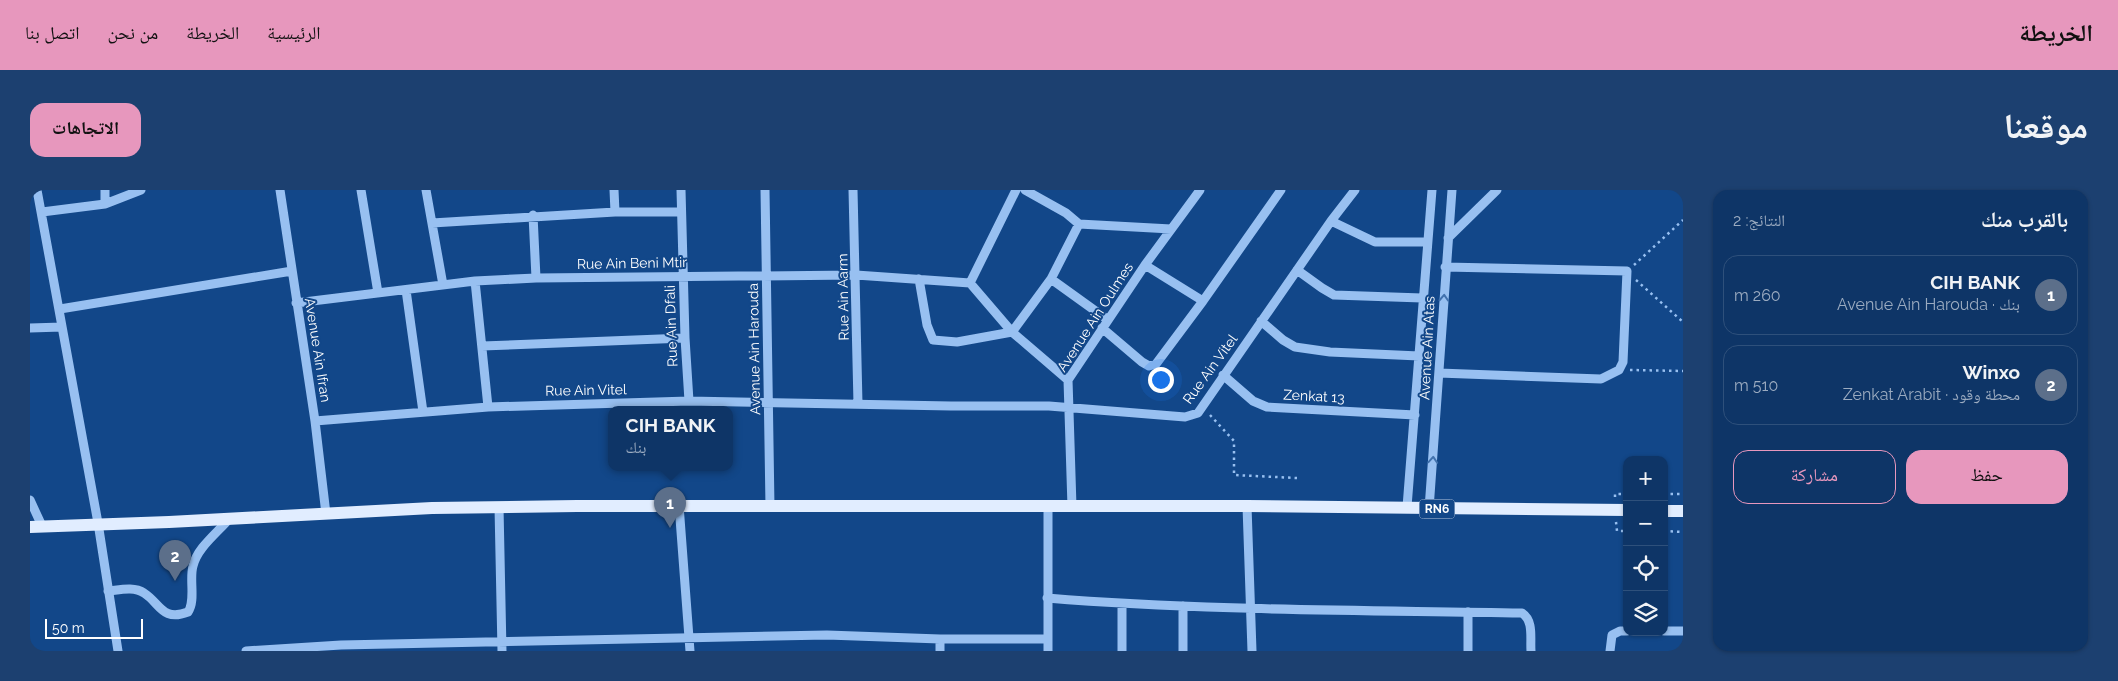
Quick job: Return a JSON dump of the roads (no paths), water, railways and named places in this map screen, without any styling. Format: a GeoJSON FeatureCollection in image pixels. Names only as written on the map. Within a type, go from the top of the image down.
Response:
{"type":"FeatureCollection","features":[{"type":"Feature","properties":{"kind":"main road","name":"RN6"},"geometry":{"type":"LineString","coordinates":[[36,526],[499,507],[679,505],[770,507],[1247,506],[1623,510]]}},
{"type":"Feature","properties":{"kind":"main road"},"geometry":{"type":"LineString","coordinates":[[1668,510],[1683,511]]}},
{"type":"Feature","properties":{"kind":"street"},"geometry":{"type":"LineString","coordinates":[[37,190],[98,523],[118,651]]}},
{"type":"Feature","properties":{"kind":"street"},"geometry":{"type":"LineString","coordinates":[[105,204],[106,190]]}},
{"type":"Feature","properties":{"kind":"street"},"geometry":{"type":"LineString","coordinates":[[42,212],[105,204],[141,190]]}},
{"type":"Feature","properties":{"kind":"street","name":"Avenue Ain Ifran"},"geometry":{"type":"LineString","coordinates":[[280,190],[296,304],[316,421],[326,514]]}},
{"type":"Feature","properties":{"kind":"street"},"geometry":{"type":"LineString","coordinates":[[362,190],[378,293]]}},
{"type":"Feature","properties":{"kind":"street"},"geometry":{"type":"LineString","coordinates":[[426,190],[443,285]]}},
{"type":"Feature","properties":{"kind":"street"},"geometry":{"type":"LineString","coordinates":[[614,190],[615,212]]}},
{"type":"Feature","properties":{"kind":"street","name":"Rue Ain Dfali"},"geometry":{"type":"LineString","coordinates":[[681,190],[684,338],[689,401]]}},
{"type":"Feature","properties":{"kind":"street","name":"Avenue Ain Harouda"},"geometry":{"type":"LineString","coordinates":[[765,190],[770,507]]}},
{"type":"Feature","properties":{"kind":"street","name":"Rue Ain Aarm"},"geometry":{"type":"LineString","coordinates":[[853,190],[858,404]]}},
{"type":"Feature","properties":{"kind":"street"},"geometry":{"type":"LineString","coordinates":[[1016,190],[970,282],[1012,332],[1068,380]]}},
{"type":"Feature","properties":{"kind":"street"},"geometry":{"type":"LineString","coordinates":[[1025,190],[1066,213],[1079,224],[1171,229]]}},
{"type":"Feature","properties":{"kind":"street","name":"Avenue Ain Oulmes"},"geometry":{"type":"LineString","coordinates":[[1072,507],[1068,380],[1145,265],[1200,190]]}},
{"type":"Feature","properties":{"kind":"street"},"geometry":{"type":"LineString","coordinates":[[1102,328],[1142,362],[1152,365],[1159,361],[1281,190]]}},
{"type":"Feature","properties":{"kind":"street","name":"Rue Ain Vitel"},"geometry":{"type":"LineString","coordinates":[[316,421],[488,407],[689,401],[951,406],[1022,405],[1184,417],[1198,413],[1331,220],[1356,190]]}},
{"type":"Feature","properties":{"kind":"street","name":"Avenue Ain Atas"},"geometry":{"type":"LineString","coordinates":[[1407,508],[1422,298],[1432,190]]}},
{"type":"Feature","properties":{"kind":"street","name":"Avenue Ain Atas"},"geometry":{"type":"LineString","coordinates":[[1429,509],[1452,190]]}},
{"type":"Feature","properties":{"kind":"street"},"geometry":{"type":"LineString","coordinates":[[1448,238],[1497,190]]}},
{"type":"Feature","properties":{"kind":"street"},"geometry":{"type":"LineString","coordinates":[[432,223],[533,215],[682,212]]}},
{"type":"Feature","properties":{"kind":"street"},"geometry":{"type":"LineString","coordinates":[[533,215],[536,278]]}},
{"type":"Feature","properties":{"kind":"street"},"geometry":{"type":"LineString","coordinates":[[1331,220],[1375,242],[1427,242]]}},
{"type":"Feature","properties":{"kind":"street"},"geometry":{"type":"LineString","coordinates":[[919,279],[929,330],[933,340],[957,342],[1012,332],[1051,279],[1079,224]]}},
{"type":"Feature","properties":{"kind":"street"},"geometry":{"type":"LineString","coordinates":[[1145,265],[1203,301]]}},
{"type":"Feature","properties":{"kind":"street"},"geometry":{"type":"LineString","coordinates":[[1439,373],[1601,379],[1619,370],[1623,362],[1627,271],[1445,267]]}},
{"type":"Feature","properties":{"kind":"street"},"geometry":{"type":"LineString","coordinates":[[1297,270],[1334,294],[1422,298]]}},
{"type":"Feature","properties":{"kind":"street"},"geometry":{"type":"LineString","coordinates":[[60,309],[292,271]]}},
{"type":"Feature","properties":{"kind":"street","name":"Rue Ain Beni Mtir"},"geometry":{"type":"LineString","coordinates":[[296,304],[475,281],[536,278],[856,275],[970,282]]}},
{"type":"Feature","properties":{"kind":"street"},"geometry":{"type":"LineString","coordinates":[[1051,279],[1108,320]]}},
{"type":"Feature","properties":{"kind":"street"},"geometry":{"type":"LineString","coordinates":[[475,281],[488,407]]}},
{"type":"Feature","properties":{"kind":"street"},"geometry":{"type":"LineString","coordinates":[[406,290],[422,412]]}},
{"type":"Feature","properties":{"kind":"street"},"geometry":{"type":"LineString","coordinates":[[1262,321],[1283,340],[1295,347],[1312,350],[1419,356]]}},
{"type":"Feature","properties":{"kind":"street"},"geometry":{"type":"LineString","coordinates":[[30,328],[62,327]]}},
{"type":"Feature","properties":{"kind":"street"},"geometry":{"type":"LineString","coordinates":[[482,346],[684,338]]}},
{"type":"Feature","properties":{"kind":"street","name":"Zenkat 13"},"geometry":{"type":"LineString","coordinates":[[1223,375],[1253,401],[1267,407],[1415,415]]}},
{"type":"Feature","properties":{"kind":"street"},"geometry":{"type":"LineString","coordinates":[[30,500],[36,526]]}},
{"type":"Feature","properties":{"kind":"street"},"geometry":{"type":"LineString","coordinates":[[679,505],[690,651]]}},
{"type":"Feature","properties":{"kind":"street"},"geometry":{"type":"LineString","coordinates":[[1048,506],[1048,651]]}},
{"type":"Feature","properties":{"kind":"street"},"geometry":{"type":"LineString","coordinates":[[1247,506],[1252,651]]}},
{"type":"Feature","properties":{"kind":"street"},"geometry":{"type":"LineString","coordinates":[[499,507],[501,647]]}},
{"type":"Feature","properties":{"kind":"street"},"geometry":{"type":"LineString","coordinates":[[108,591],[138,590],[166,613],[188,612],[191,605],[192,566],[196,558],[229,519]]}},
{"type":"Feature","properties":{"kind":"street"},"geometry":{"type":"LineString","coordinates":[[1048,598],[1122,604],[1252,609],[1522,613],[1529,619],[1531,651]]}},
{"type":"Feature","properties":{"kind":"street"},"geometry":{"type":"LineString","coordinates":[[1122,604],[1122,651]]}},
{"type":"Feature","properties":{"kind":"street"},"geometry":{"type":"LineString","coordinates":[[1183,606],[1184,651]]}},
{"type":"Feature","properties":{"kind":"street"},"geometry":{"type":"LineString","coordinates":[[1468,612],[1468,651]]}},
{"type":"Feature","properties":{"kind":"street"},"geometry":{"type":"LineString","coordinates":[[1610,651],[1612,635],[1623,631]]}},
{"type":"Feature","properties":{"kind":"street"},"geometry":{"type":"LineString","coordinates":[[1668,631],[1683,631]]}},
{"type":"Feature","properties":{"kind":"street"},"geometry":{"type":"LineString","coordinates":[[246,651],[281,647],[501,647],[827,635],[940,639],[1048,639]]}},
{"type":"Feature","properties":{"kind":"street"},"geometry":{"type":"LineString","coordinates":[[940,639],[940,651]]}},
{"type":"Feature","properties":{"kind":"place","name":"CIH BANK"},"geometry":{"type":"Point","coordinates":[670,528]}},
{"type":"Feature","properties":{"kind":"place","name":"Winxo"},"geometry":{"type":"Point","coordinates":[175,581]}}]}
